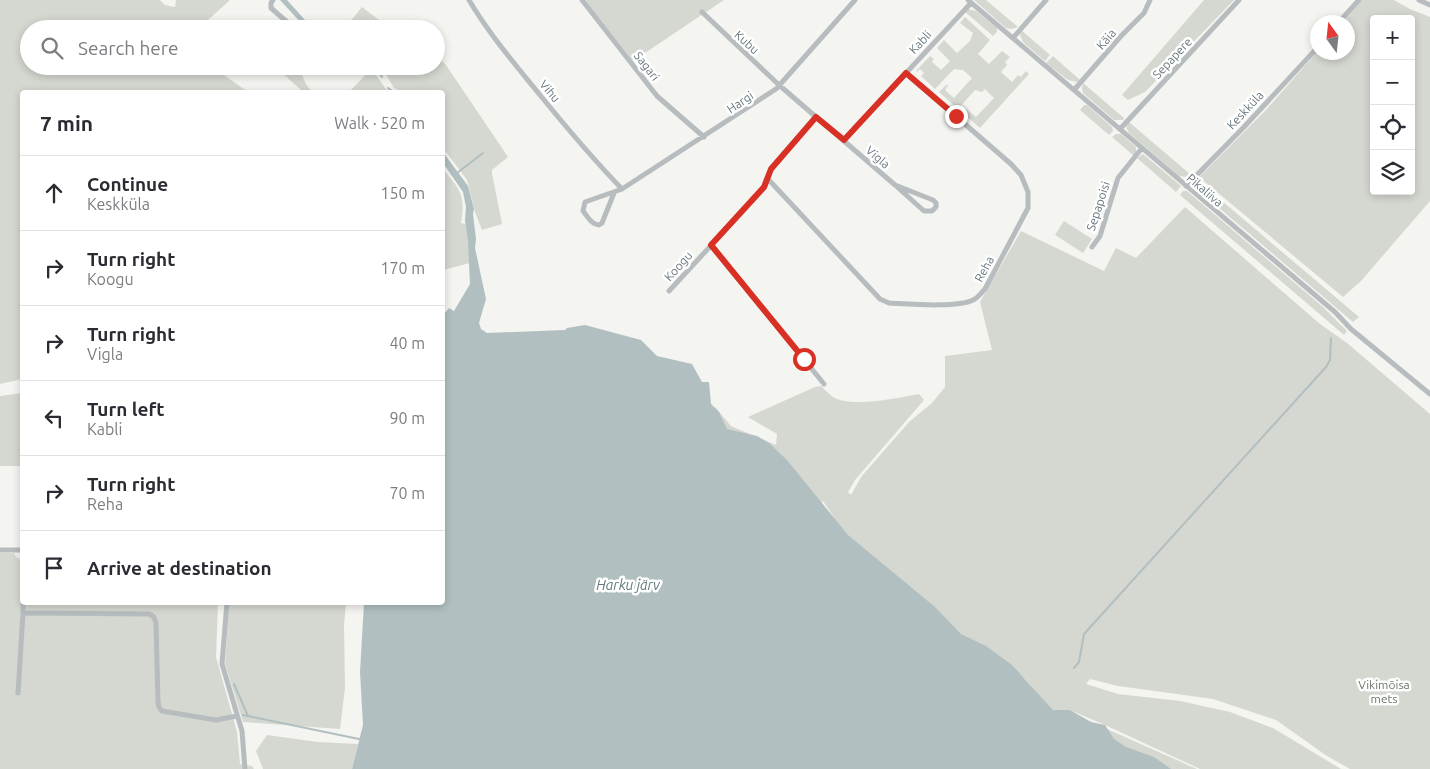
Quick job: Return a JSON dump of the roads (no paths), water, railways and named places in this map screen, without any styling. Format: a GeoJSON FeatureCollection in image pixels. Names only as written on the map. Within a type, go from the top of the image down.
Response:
{"type":"FeatureCollection","features":[{"type":"Feature","properties":{"kind":"street"},"geometry":{"type":"LineString","coordinates":[[274,0],[271,3],[271,8],[285,20]]}},
{"type":"Feature","properties":{"kind":"street","name":"Vihu"},"geometry":{"type":"LineString","coordinates":[[469,0],[526,79],[584,149],[622,189]]}},
{"type":"Feature","properties":{"kind":"street","name":"Sagari"},"geometry":{"type":"LineString","coordinates":[[582,0],[657,96],[704,137]]}},
{"type":"Feature","properties":{"kind":"street","name":"Hargi"},"geometry":{"type":"LineString","coordinates":[[614,193],[602,223],[595,225],[583,210],[585,202],[622,189],[704,137],[779,85],[854,0]]}},
{"type":"Feature","properties":{"kind":"street"},"geometry":{"type":"LineString","coordinates":[[1013,38],[1046,0]]}},
{"type":"Feature","properties":{"kind":"street","name":"Käia"},"geometry":{"type":"LineString","coordinates":[[1074,90],[1121,36],[1144,13],[1148,8],[1150,0]]}},
{"type":"Feature","properties":{"kind":"street","name":"Sepapere"},"geometry":{"type":"LineString","coordinates":[[1120,129],[1239,0]]}},
{"type":"Feature","properties":{"kind":"street"},"geometry":{"type":"LineString","coordinates":[[1345,15],[1358,0]]}},
{"type":"Feature","properties":{"kind":"street"},"geometry":{"type":"LineString","coordinates":[[1419,0],[1430,5]]}},
{"type":"Feature","properties":{"kind":"street","name":"Pikaliiva"},"geometry":{"type":"LineString","coordinates":[[969,1],[1335,312],[1356,333],[1430,394]]}},
{"type":"Feature","properties":{"kind":"street","name":"Kabli"},"geometry":{"type":"LineString","coordinates":[[844,140],[969,1]]}},
{"type":"Feature","properties":{"kind":"street","name":"Kubu"},"geometry":{"type":"LineString","coordinates":[[702,12],[779,85]]}},
{"type":"Feature","properties":{"kind":"street","name":"Keskküla"},"geometry":{"type":"LineString","coordinates":[[1186,186],[1310,57]]}},
{"type":"Feature","properties":{"kind":"street","name":"Reha"},"geometry":{"type":"LineString","coordinates":[[768,179],[880,299],[889,303],[955,304],[972,301],[978,297],[985,289],[1028,208],[1028,192],[1021,175],[1011,164],[906,73]]}},
{"type":"Feature","properties":{"kind":"street","name":"Vigla"},"geometry":{"type":"LineString","coordinates":[[779,85],[924,211],[932,211],[936,207],[936,203],[933,200],[895,185]]}},
{"type":"Feature","properties":{"kind":"street","name":"Koogu"},"geometry":{"type":"LineString","coordinates":[[669,291],[764,187],[771,169],[816,117]]}},
{"type":"Feature","properties":{"kind":"street","name":"Sepapoisi"},"geometry":{"type":"LineString","coordinates":[[1092,248],[1100,236],[1118,178],[1142,148]]}},
{"type":"Feature","properties":{"kind":"street"},"geometry":{"type":"LineString","coordinates":[[711,245],[824,384]]}},
{"type":"Feature","properties":{"kind":"street"},"geometry":{"type":"LineString","coordinates":[[0,550],[20,550]]}},
{"type":"Feature","properties":{"kind":"street"},"geometry":{"type":"LineString","coordinates":[[18,693],[24,605]]}},
{"type":"Feature","properties":{"kind":"street"},"geometry":{"type":"LineString","coordinates":[[227,605],[222,664],[242,731],[245,769]]}},
{"type":"Feature","properties":{"kind":"street"},"geometry":{"type":"LineString","coordinates":[[23,614],[149,614],[154,616],[156,623],[158,702],[162,711],[216,720],[237,716]]}},
{"type":"Feature","properties":{"kind":"water"},"geometry":{"type":"Polygon","coordinates":[[[280,0],[287,0],[305,20],[298,20],[280,0]]]}},
{"type":"Feature","properties":{"kind":"water","name":"Harku järv"},"geometry":{"type":"Polygon","coordinates":[[[445,155],[468,186],[474,209],[475,248],[486,299],[479,323],[481,329],[487,333],[565,330],[585,325],[641,340],[657,356],[692,364],[702,382],[709,382],[711,404],[719,412],[727,429],[757,436],[769,443],[787,460],[848,535],[935,607],[961,634],[986,646],[1012,665],[1053,710],[1070,710],[1091,722],[1105,725],[1114,739],[1126,747],[1154,757],[1171,769],[352,769],[363,725],[360,672],[364,605],[445,605],[445,313],[449,308],[454,311],[470,284],[465,220],[466,207],[463,192],[445,166],[445,155]]]}},
{"type":"Feature","properties":{"kind":"waterway"},"geometry":{"type":"LineString","coordinates":[[457,173],[483,153]]}},
{"type":"Feature","properties":{"kind":"waterway"},"geometry":{"type":"LineString","coordinates":[[1074,668],[1079,662],[1084,634],[1326,367],[1330,360],[1331,338]]}},
{"type":"Feature","properties":{"kind":"waterway"},"geometry":{"type":"LineString","coordinates":[[234,684],[248,716]]}},
{"type":"Feature","properties":{"kind":"waterway"},"geometry":{"type":"LineString","coordinates":[[243,715],[359,739]]}},
{"type":"Feature","properties":{"kind":"park label","name":"Vikimõisa mets"},"geometry":{"type":"Point","coordinates":[1384,691]}}]}
